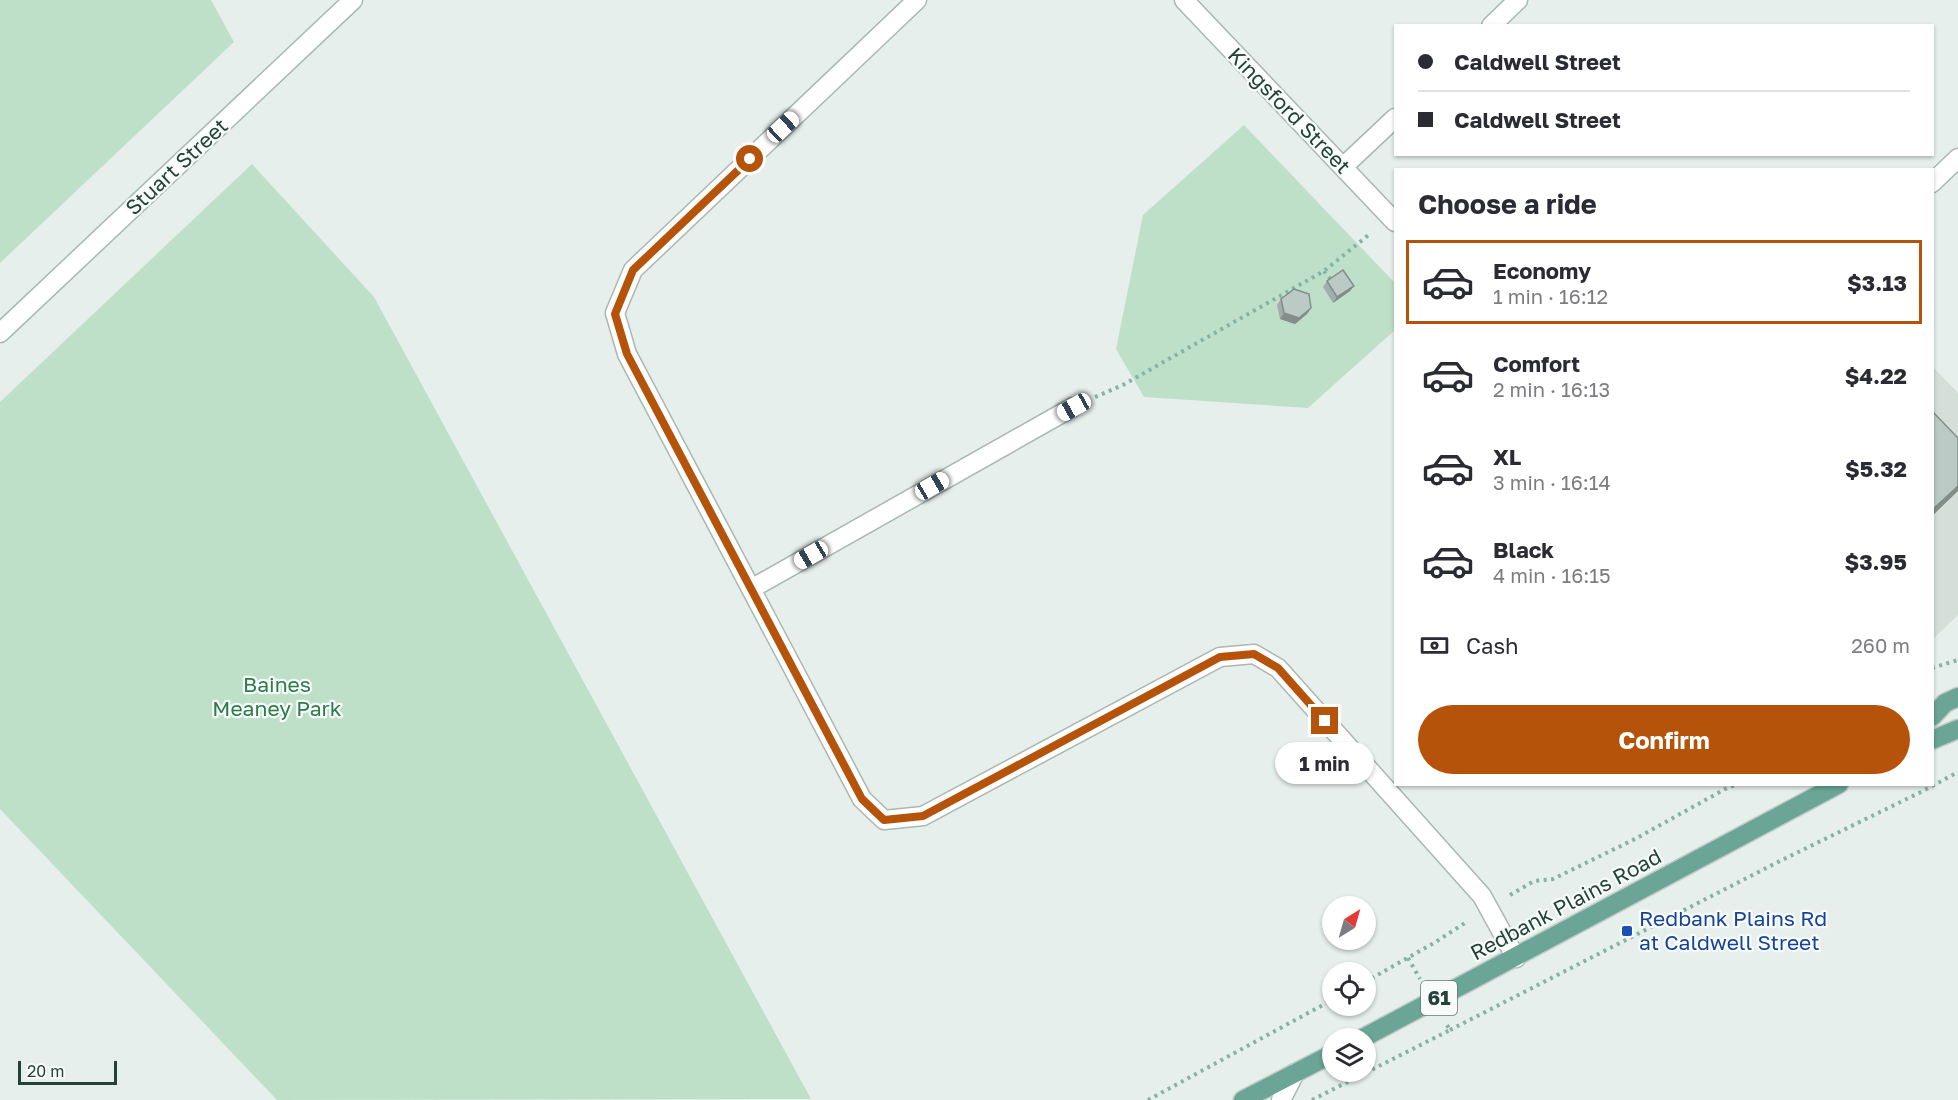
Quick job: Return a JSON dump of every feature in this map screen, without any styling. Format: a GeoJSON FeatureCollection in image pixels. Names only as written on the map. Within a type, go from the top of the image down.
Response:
{"type":"FeatureCollection","features":[{"type":"Feature","properties":{"kind":"main road"},"geometry":{"type":"LineString","coordinates":[[1934,715],[1945,703],[1958,697]]}},
{"type":"Feature","properties":{"kind":"main road"},"geometry":{"type":"LineString","coordinates":[[1934,739],[1958,729]]}},
{"type":"Feature","properties":{"kind":"main road","name":"Redbank Plains Road"},"geometry":{"type":"LineString","coordinates":[[1376,1031],[1835,786]]}},
{"type":"Feature","properties":{"kind":"main road"},"geometry":{"type":"LineString","coordinates":[[1243,1100],[1322,1059]]}},
{"type":"Feature","properties":{"kind":"street","name":"Stuart Street"},"geometry":{"type":"LineString","coordinates":[[0,333],[353,0]]}},
{"type":"Feature","properties":{"kind":"street"},"geometry":{"type":"LineString","coordinates":[[918,0],[633,270],[615,314],[627,354],[862,799],[884,820],[923,816],[1220,657],[1254,654],[1278,668],[1482,896],[1516,958]]}},
{"type":"Feature","properties":{"kind":"street","name":"Kingsford Street"},"geometry":{"type":"LineString","coordinates":[[1184,0],[1392,220]]}},
{"type":"Feature","properties":{"kind":"street"},"geometry":{"type":"LineString","coordinates":[[1493,24],[1518,0]]}},
{"type":"Feature","properties":{"kind":"street"},"geometry":{"type":"LineString","coordinates":[[1343,167],[1394,119]]}},
{"type":"Feature","properties":{"kind":"street"},"geometry":{"type":"LineString","coordinates":[[1934,181],[1958,158]]}},
{"type":"Feature","properties":{"kind":"street"},"geometry":{"type":"LineString","coordinates":[[751,589],[1074,407]]}},
{"type":"Feature","properties":{"kind":"street"},"geometry":{"type":"LineString","coordinates":[[1281,1100],[1295,1073]]}},
{"type":"Feature","properties":{"kind":"path"},"geometry":{"type":"LineString","coordinates":[[1074,407],[1123,385],[1324,271],[1392,220]]}},
{"type":"Feature","properties":{"kind":"path"},"geometry":{"type":"LineString","coordinates":[[1324,271],[1332,281]]}},
{"type":"Feature","properties":{"kind":"path"},"geometry":{"type":"LineString","coordinates":[[1934,667],[1958,660]]}},
{"type":"Feature","properties":{"kind":"path"},"geometry":{"type":"LineString","coordinates":[[1934,785],[1958,772]]}},
{"type":"Feature","properties":{"kind":"path"},"geometry":{"type":"LineString","coordinates":[[1376,976],[1534,881],[1553,879],[1635,839],[1732,786]]}},
{"type":"Feature","properties":{"kind":"path"},"geometry":{"type":"LineString","coordinates":[[1450,1030],[1780,861],[1932,786]]}},
{"type":"Feature","properties":{"kind":"path"},"geometry":{"type":"LineString","coordinates":[[1148,1100],[1322,1005]]}},
{"type":"Feature","properties":{"kind":"shaded area"},"geometry":{"type":"Polygon","coordinates":[[[1934,368],[1958,393],[1958,615],[1934,638],[1934,368]]]}},
{"type":"Feature","properties":{"kind":"green space"},"geometry":{"type":"Polygon","coordinates":[[[0,0],[211,0],[234,42],[0,263],[0,0]]]}},
{"type":"Feature","properties":{"kind":"green space"},"geometry":{"type":"Polygon","coordinates":[[[1244,125],[1394,282],[1394,331],[1308,408],[1144,397],[1116,349],[1143,215],[1244,125]]]}},
{"type":"Feature","properties":{"kind":"green space","name":"Baines Meaney Park"},"geometry":{"type":"Polygon","coordinates":[[[252,164],[374,297],[811,1099],[277,1100],[0,809],[0,402],[252,164]]]}},
{"type":"Feature","properties":{"kind":"building"},"geometry":{"type":"Polygon","coordinates":[[[1343,270],[1354,286],[1337,297],[1327,281],[1343,270]]]}},
{"type":"Feature","properties":{"kind":"building"},"geometry":{"type":"Polygon","coordinates":[[[1294,289],[1309,294],[1311,308],[1299,318],[1284,313],[1281,299],[1294,289]]]}},
{"type":"Feature","properties":{"kind":"building"},"geometry":{"type":"Polygon","coordinates":[[[1934,413],[1958,438],[1958,486],[1934,508],[1934,413]]]}},
{"type":"Feature","properties":{"kind":"place","name":"Redbank Plains Rd at Caldwell Street"},"geometry":{"type":"Point","coordinates":[1627,931]}},
{"type":"Feature","properties":{"kind":"route"},"geometry":{"type":"LineString","coordinates":[[750,159],[633,270],[615,314],[627,354],[862,799],[884,820],[923,816],[1220,657],[1254,654],[1278,668],[1325,721]]}}]}
